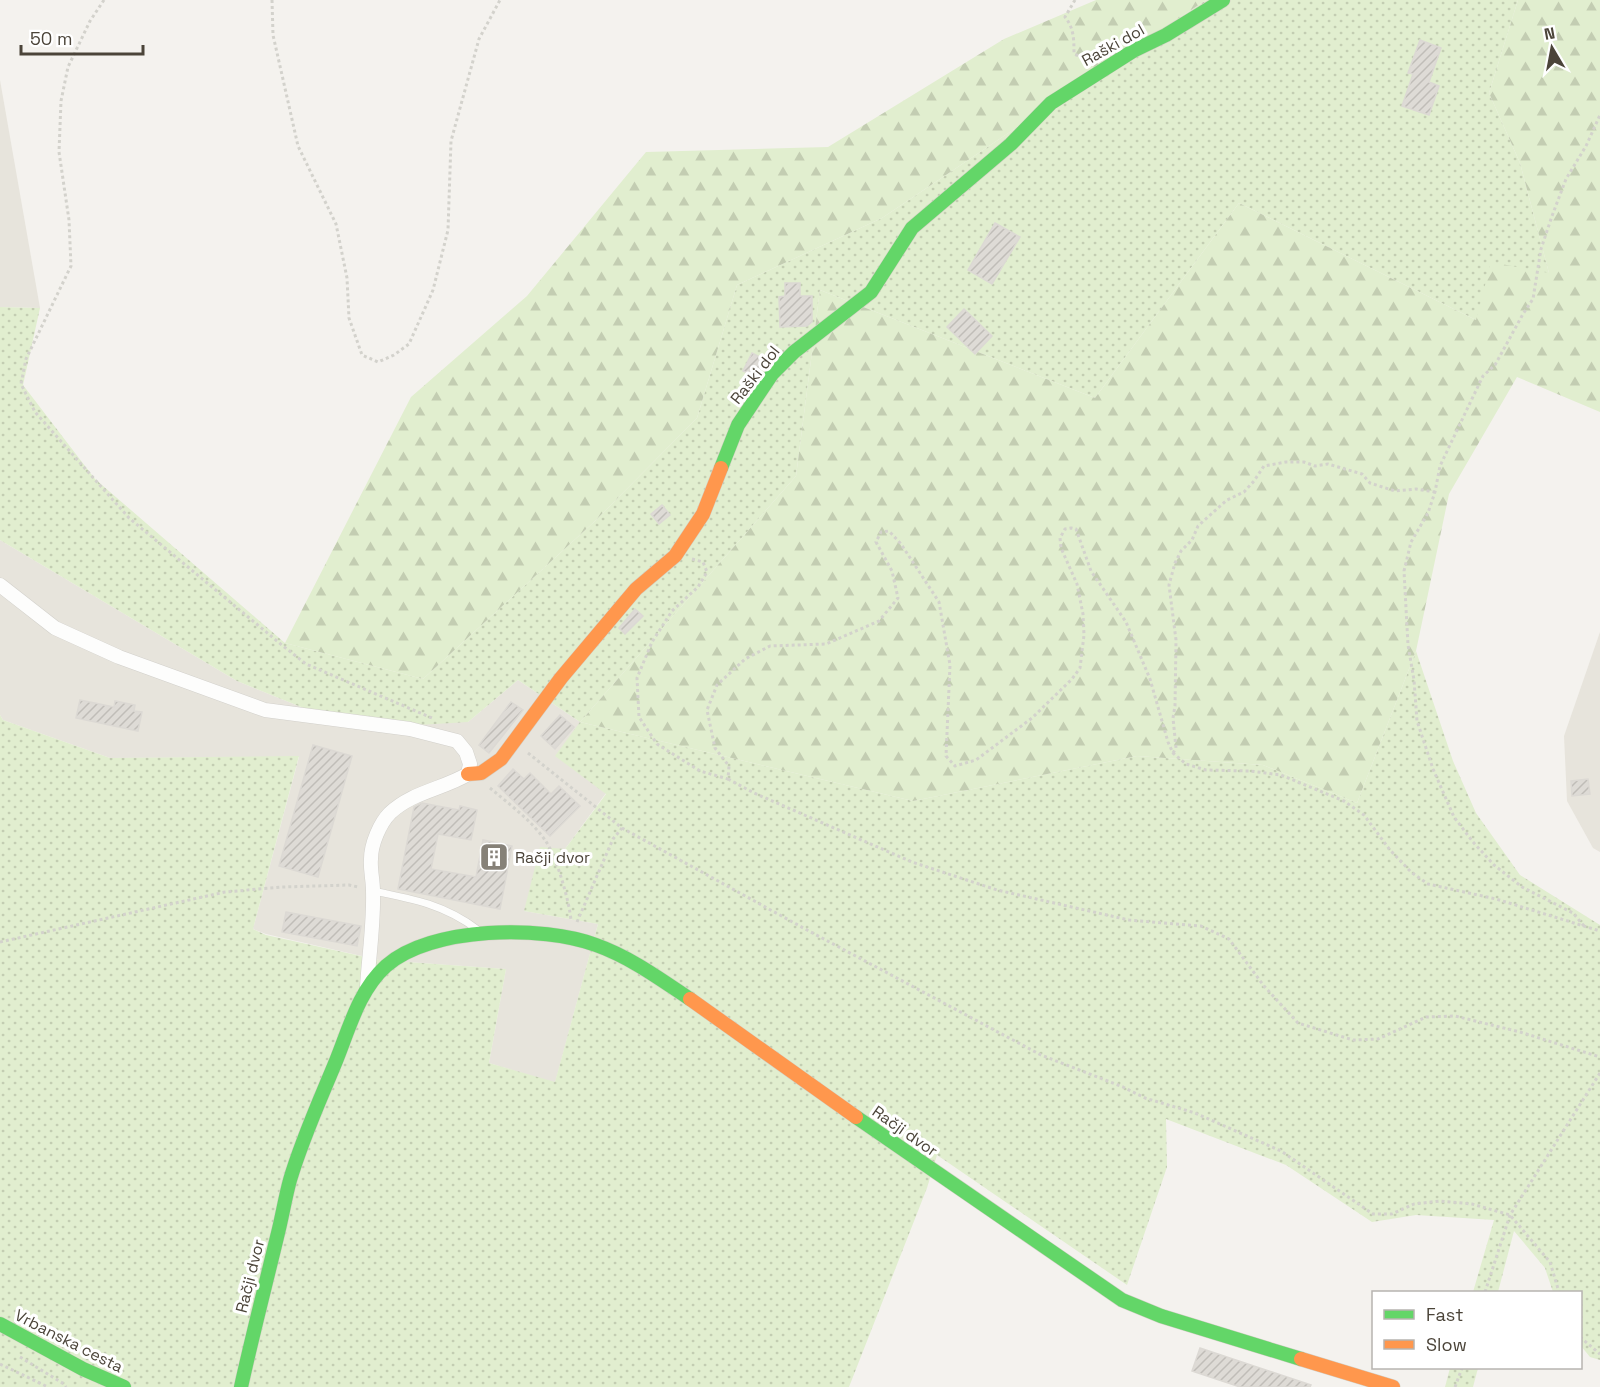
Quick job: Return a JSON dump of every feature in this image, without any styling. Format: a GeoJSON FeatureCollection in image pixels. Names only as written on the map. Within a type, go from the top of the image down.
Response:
{"type":"FeatureCollection","features":[{"type":"Feature","properties":{"kind":"street","name":"Raški dol"},"geometry":{"type":"LineString","coordinates":[[475,774],[501,759],[561,678],[636,589],[675,556],[703,514],[738,425],[772,374],[794,352],[871,292],[912,228],[1011,144],[1051,103],[1133,51],[1166,35],[1223,0]]}},
{"type":"Feature","properties":{"kind":"street"},"geometry":{"type":"LineString","coordinates":[[0,585],[55,628],[119,657],[265,710],[410,729],[457,741],[466,752],[475,774],[410,799],[389,814],[376,835],[370,858],[373,891],[368,987]]}},
{"type":"Feature","properties":{"kind":"street","name":"Račji dvor"},"geometry":{"type":"LineString","coordinates":[[241,1387],[293,1171],[341,1048],[368,987],[387,964],[406,952],[433,941],[483,933],[514,932],[573,938],[589,942],[626,958],[661,979],[1122,1300],[1161,1316],[1394,1387]]}},
{"type":"Feature","properties":{"kind":"street","name":"Vrbanska cesta"},"geometry":{"type":"LineString","coordinates":[[0,1324],[83,1369],[124,1387]]}},
{"type":"Feature","properties":{"kind":"lane"},"geometry":{"type":"LineString","coordinates":[[373,891],[415,899],[443,908],[464,919],[483,933]]}},
{"type":"Feature","properties":{"kind":"path"},"geometry":{"type":"LineString","coordinates":[[104,0],[90,21],[68,67],[61,101],[59,152],[69,220],[71,266],[26,359],[21,384],[35,412],[129,518],[281,645],[306,664],[425,714],[440,723]]}},
{"type":"Feature","properties":{"kind":"path"},"geometry":{"type":"LineString","coordinates":[[272,0],[273,35],[298,146],[336,224],[347,278],[349,318],[362,355],[378,362],[394,355],[409,344],[433,290],[448,230],[451,141],[479,39],[500,0]]}},
{"type":"Feature","properties":{"kind":"path"},"geometry":{"type":"LineString","coordinates":[[1075,0],[1065,17],[1070,23],[1074,37],[1074,54],[1087,59],[1100,71]]}},
{"type":"Feature","properties":{"kind":"path"},"geometry":{"type":"LineString","coordinates":[[1585,928],[1573,913],[1522,887],[1494,865],[1454,817],[1433,769],[1417,721],[1414,680],[1408,645],[1404,571],[1411,542],[1428,513],[1440,466],[1484,376],[1495,365],[1533,299],[1541,249],[1566,179],[1586,146],[1600,115]]}},
{"type":"Feature","properties":{"kind":"path"},"geometry":{"type":"LineString","coordinates":[[1173,753],[1176,748],[1173,718],[1176,640],[1169,585],[1181,551],[1192,540],[1198,526],[1205,519],[1227,500],[1244,492],[1264,466],[1286,462],[1304,462],[1315,466],[1328,464],[1362,474],[1370,483],[1395,491],[1416,489],[1435,492]]}},
{"type":"Feature","properties":{"kind":"path"},"geometry":{"type":"LineString","coordinates":[[728,779],[729,766],[715,748],[706,710],[717,685],[746,658],[770,646],[826,644],[879,621],[898,598],[892,571],[876,542],[881,532],[889,531],[939,602],[950,665],[946,756],[955,766],[976,760],[1032,718],[1072,679],[1080,668],[1084,635],[1083,614],[1077,584],[1061,548],[1060,538],[1065,529],[1071,528],[1076,529],[1091,571],[1126,622],[1150,679],[1168,742],[1173,753],[1186,764],[1206,770],[1250,771],[1281,775],[1344,801],[1364,815],[1390,850],[1411,872],[1428,884],[1496,899],[1600,932]]}},
{"type":"Feature","properties":{"kind":"path"},"geometry":{"type":"LineString","coordinates":[[675,556],[703,562],[707,572],[698,587],[672,611],[652,642],[637,678],[639,717],[657,744],[700,771],[728,779],[754,793],[912,862],[997,890],[1129,920],[1201,926],[1229,939],[1264,986],[1298,1023],[1353,1040],[1378,1039],[1426,1017],[1455,1016],[1520,1032],[1600,1057]]}},
{"type":"Feature","properties":{"kind":"path"},"geometry":{"type":"LineString","coordinates":[[514,742],[622,828],[807,930],[1041,1055],[1145,1098],[1195,1113],[1281,1151],[1373,1214],[1392,1214],[1414,1204],[1440,1201],[1472,1204],[1510,1215],[1550,1262],[1558,1291]]}},
{"type":"Feature","properties":{"kind":"path"},"geometry":{"type":"LineString","coordinates":[[475,774],[519,813],[546,841],[570,910],[573,938]]}},
{"type":"Feature","properties":{"kind":"path"},"geometry":{"type":"LineString","coordinates":[[573,938],[577,919],[588,894],[613,839],[622,828]]}},
{"type":"Feature","properties":{"kind":"path"},"geometry":{"type":"LineString","coordinates":[[0,942],[225,892],[349,885],[373,891]]}},
{"type":"Feature","properties":{"kind":"path"},"geometry":{"type":"LineString","coordinates":[[1486,1291],[1510,1215],[1600,1073]]}},
{"type":"Feature","properties":{"kind":"path"},"geometry":{"type":"LineString","coordinates":[[1582,1337],[1600,1354]]}},
{"type":"Feature","properties":{"kind":"path"},"geometry":{"type":"LineString","coordinates":[[20,1357],[66,1387]]}},
{"type":"Feature","properties":{"kind":"path"},"geometry":{"type":"LineString","coordinates":[[0,1364],[48,1387]]}},
{"type":"Feature","properties":{"kind":"path"},"geometry":{"type":"LineString","coordinates":[[1455,1387],[1462,1369]]}},
{"type":"Feature","properties":{"kind":"shaded area"},"geometry":{"type":"Polygon","coordinates":[[[0,80],[40,308],[0,307],[0,80]]]}},
{"type":"Feature","properties":{"kind":"shaded area"},"geometry":{"type":"Polygon","coordinates":[[[0,540],[237,681],[311,711],[468,722],[518,680],[580,722],[606,793],[524,911],[598,924],[555,1083],[489,1063],[506,969],[379,960],[253,929],[299,757],[110,758],[3,720],[0,715],[0,540]]]}},
{"type":"Feature","properties":{"kind":"shaded area"},"geometry":{"type":"Polygon","coordinates":[[[1600,632],[1600,852],[1593,848],[1567,801],[1564,736],[1600,632]]]}},
{"type":"Feature","properties":{"kind":"green space"},"geometry":{"type":"Polygon","coordinates":[[[1096,0],[1206,0],[882,218],[737,285],[697,418],[595,521],[423,679],[285,643],[411,397],[527,296],[646,152],[828,147],[1004,39],[1096,0]]]}},
{"type":"Feature","properties":{"kind":"green space"},"geometry":{"type":"Polygon","coordinates":[[[1206,0],[1518,0],[1489,93],[1520,163],[1549,273],[1476,320],[1239,203],[1095,398],[820,290],[796,476],[580,722],[518,680],[468,722],[402,726],[311,711],[237,681],[0,540],[0,307],[40,308],[23,385],[95,479],[285,643],[423,679],[595,521],[697,418],[737,285],[882,218],[1206,0]]]}},
{"type":"Feature","properties":{"kind":"green space"},"geometry":{"type":"Polygon","coordinates":[[[1518,0],[1600,0],[1600,412],[1517,377],[1449,494],[1416,651],[1357,803],[1263,765],[1137,756],[913,801],[580,722],[796,476],[820,290],[1095,398],[1239,203],[1476,320],[1491,262],[1549,273],[1520,163],[1489,93],[1518,0]]]}},
{"type":"Feature","properties":{"kind":"green space"},"geometry":{"type":"Polygon","coordinates":[[[1416,651],[1453,761],[1476,813],[1520,875],[1600,925],[1600,1360],[1590,1357],[1582,1347],[1582,1291],[1553,1291],[1545,1268],[1514,1231],[1498,1291],[1473,1291],[1494,1220],[1416,1215],[1372,1222],[1286,1165],[1166,1119],[1167,1167],[1127,1285],[937,1155],[927,1188],[849,1387],[0,1387],[0,715],[3,720],[110,758],[299,756],[253,929],[266,935],[379,960],[506,969],[489,1063],[555,1082],[598,924],[524,911],[540,847],[565,849],[606,794],[555,756],[580,722],[913,801],[1137,756],[1263,765],[1357,803],[1416,651]]]}},
{"type":"Feature","properties":{"kind":"green space"},"geometry":{"type":"Polygon","coordinates":[[[1450,1369],[1478,1369],[1473,1387],[1445,1387],[1450,1369]]]}},
{"type":"Feature","properties":{"kind":"building"},"geometry":{"type":"Polygon","coordinates":[[[1420,40],[1441,48],[1429,82],[1439,86],[1429,115],[1402,106],[1413,74],[1408,73],[1420,40]]]}},
{"type":"Feature","properties":{"kind":"building"},"geometry":{"type":"Polygon","coordinates":[[[995,223],[1020,237],[992,284],[968,270],[995,223]]]}},
{"type":"Feature","properties":{"kind":"building"},"geometry":{"type":"Polygon","coordinates":[[[785,283],[800,283],[800,296],[812,296],[812,322],[807,326],[780,327],[779,297],[785,296],[785,283]]]}},
{"type":"Feature","properties":{"kind":"building"},"geometry":{"type":"Polygon","coordinates":[[[964,309],[992,336],[975,354],[947,327],[964,309]]]}},
{"type":"Feature","properties":{"kind":"building"},"geometry":{"type":"Polygon","coordinates":[[[752,353],[765,360],[756,377],[743,371],[752,353]]]}},
{"type":"Feature","properties":{"kind":"building"},"geometry":{"type":"Polygon","coordinates":[[[662,505],[670,515],[659,524],[651,514],[662,505]]]}},
{"type":"Feature","properties":{"kind":"building"},"geometry":{"type":"Polygon","coordinates":[[[635,609],[643,616],[625,634],[619,628],[635,609]]]}},
{"type":"Feature","properties":{"kind":"building"},"geometry":{"type":"Polygon","coordinates":[[[80,700],[114,707],[115,701],[135,705],[134,711],[142,712],[138,731],[76,718],[80,700]]]}},
{"type":"Feature","properties":{"kind":"building"},"geometry":{"type":"Polygon","coordinates":[[[511,702],[523,710],[489,753],[479,745],[511,702]]]}},
{"type":"Feature","properties":{"kind":"building"},"geometry":{"type":"Polygon","coordinates":[[[560,715],[574,727],[555,749],[541,736],[560,715]]]}},
{"type":"Feature","properties":{"kind":"building"},"geometry":{"type":"Polygon","coordinates":[[[313,745],[352,756],[318,877],[279,866],[313,745]]]}},
{"type":"Feature","properties":{"kind":"building"},"geometry":{"type":"Polygon","coordinates":[[[513,769],[524,779],[530,773],[551,794],[559,786],[580,806],[550,836],[498,786],[513,769]]]}},
{"type":"Feature","properties":{"kind":"building"},"geometry":{"type":"Polygon","coordinates":[[[1588,779],[1590,794],[1572,796],[1571,781],[1588,779]]]}},
{"type":"Feature","properties":{"kind":"building","name":"Račji dvor"},"geometry":{"type":"Polygon","coordinates":[[[422,803],[459,810],[460,806],[477,810],[471,840],[438,834],[431,869],[476,877],[483,840],[512,846],[500,909],[398,889],[414,807],[422,803]]]}},
{"type":"Feature","properties":{"kind":"building"},"geometry":{"type":"Polygon","coordinates":[[[286,912],[361,926],[357,946],[282,932],[286,912]]]}},
{"type":"Feature","properties":{"kind":"building"},"geometry":{"type":"Polygon","coordinates":[[[1200,1348],[1311,1385],[1310,1387],[1240,1387],[1192,1371],[1200,1348]]]}},
{"type":"Feature","properties":{"kind":"traffic: fast"},"geometry":{"type":"LineString","coordinates":[[721,468],[738,425],[772,374],[794,352],[871,292],[912,228],[1011,144],[1051,103],[1133,51],[1166,35],[1223,0]]}},
{"type":"Feature","properties":{"kind":"traffic: fast"},"geometry":{"type":"LineString","coordinates":[[241,1387],[295,1165],[356,1011],[369,986],[386,966],[406,953],[430,943],[458,937],[488,933],[547,934],[574,939],[609,950],[644,969],[690,999]]}},
{"type":"Feature","properties":{"kind":"traffic: fast"},"geometry":{"type":"LineString","coordinates":[[856,1117],[1122,1300],[1161,1316],[1301,1359]]}},
{"type":"Feature","properties":{"kind":"traffic: fast"},"geometry":{"type":"LineString","coordinates":[[0,1324],[83,1369],[124,1387]]}},
{"type":"Feature","properties":{"kind":"traffic: slow"},"geometry":{"type":"LineString","coordinates":[[468,774],[481,773],[501,759],[561,678],[636,589],[675,556],[703,514],[721,468]]}},
{"type":"Feature","properties":{"kind":"traffic: slow"},"geometry":{"type":"LineString","coordinates":[[690,999],[856,1117]]}},
{"type":"Feature","properties":{"kind":"traffic: slow"},"geometry":{"type":"LineString","coordinates":[[1301,1359],[1393,1387]]}},
{"type":"Feature","properties":{"kind":"place","name":"Račji dvor"},"geometry":{"type":"Point","coordinates":[494,857]}}]}
